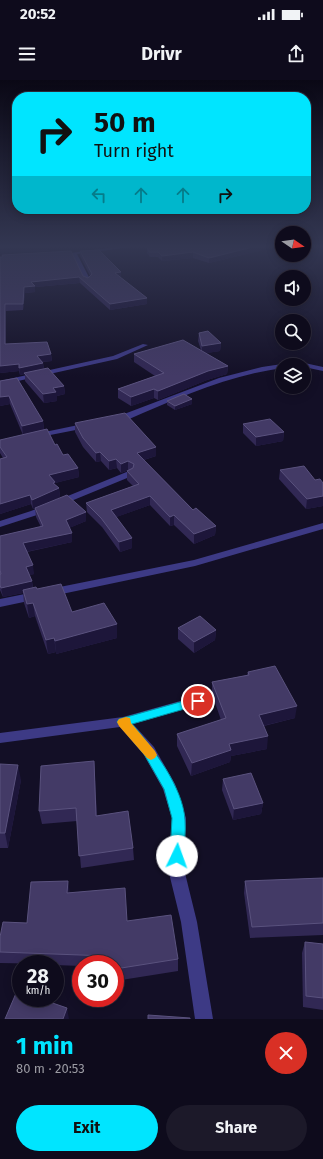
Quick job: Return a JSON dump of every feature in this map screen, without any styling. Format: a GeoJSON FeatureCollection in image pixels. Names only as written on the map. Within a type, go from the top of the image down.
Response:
{"type":"FeatureCollection","features":[{"type":"Feature","properties":{"kind":"street"},"geometry":{"type":"LineString","coordinates":[[0,383],[114,358],[145,345]]}},
{"type":"Feature","properties":{"kind":"street"},"geometry":{"type":"LineString","coordinates":[[30,437],[124,418],[210,383],[266,367],[275,366]]}},
{"type":"Feature","properties":{"kind":"street"},"geometry":{"type":"LineString","coordinates":[[311,366],[323,369]]}},
{"type":"Feature","properties":{"kind":"street"},"geometry":{"type":"LineString","coordinates":[[0,524],[34,513],[129,474]]}},
{"type":"Feature","properties":{"kind":"street"},"geometry":{"type":"LineString","coordinates":[[0,603],[195,563],[323,526]]}},
{"type":"Feature","properties":{"kind":"street"},"geometry":{"type":"LineString","coordinates":[[0,738],[123,722],[198,701]]}},
{"type":"Feature","properties":{"kind":"street"},"geometry":{"type":"LineString","coordinates":[[123,722],[148,751],[170,788],[179,818],[176,869],[189,922],[204,1019]]}},
{"type":"Feature","properties":{"kind":"building"},"geometry":{"type":"Polygon","coordinates":[[[0,289],[24,289],[23,304],[5,304],[5,344],[47,342],[51,354],[37,356],[43,363],[19,368],[19,364],[0,366],[0,289]]]}},
{"type":"Feature","properties":{"kind":"building"},"geometry":{"type":"Polygon","coordinates":[[[93,289],[135,289],[147,298],[110,304],[93,289]]]}},
{"type":"Feature","properties":{"kind":"building"},"geometry":{"type":"Polygon","coordinates":[[[208,331],[221,343],[202,346],[199,333],[208,331]]]}},
{"type":"Feature","properties":{"kind":"building"},"geometry":{"type":"Polygon","coordinates":[[[183,340],[228,366],[208,371],[158,391],[154,389],[131,397],[118,389],[164,373],[134,354],[183,340]]]}},
{"type":"Feature","properties":{"kind":"building"},"geometry":{"type":"Polygon","coordinates":[[[48,368],[64,386],[53,388],[56,392],[43,394],[24,373],[48,368]]]}},
{"type":"Feature","properties":{"kind":"building"},"geometry":{"type":"Polygon","coordinates":[[[17,378],[43,421],[22,426],[9,396],[0,397],[0,381],[17,378]]]}},
{"type":"Feature","properties":{"kind":"building"},"geometry":{"type":"Polygon","coordinates":[[[184,394],[192,399],[175,406],[167,401],[184,394]]]}},
{"type":"Feature","properties":{"kind":"building"},"geometry":{"type":"Polygon","coordinates":[[[125,413],[156,447],[137,453],[193,510],[196,508],[216,526],[194,534],[174,515],[170,517],[150,496],[111,510],[132,538],[119,542],[101,518],[86,503],[139,484],[127,471],[133,468],[134,464],[128,461],[121,464],[116,459],[109,461],[100,452],[96,453],[83,438],[75,423],[125,413]]]}},
{"type":"Feature","properties":{"kind":"building"},"geometry":{"type":"Polygon","coordinates":[[[270,419],[284,432],[256,437],[243,424],[270,419]]]}},
{"type":"Feature","properties":{"kind":"building"},"geometry":{"type":"Polygon","coordinates":[[[47,429],[55,445],[57,444],[63,455],[68,454],[78,468],[49,475],[55,482],[53,483],[59,488],[32,500],[30,495],[0,504],[0,459],[7,457],[0,447],[0,440],[47,429]]]}},
{"type":"Feature","properties":{"kind":"building"},"geometry":{"type":"Polygon","coordinates":[[[304,466],[315,480],[320,479],[323,483],[323,496],[307,499],[280,470],[304,466]]]}},
{"type":"Feature","properties":{"kind":"building"},"geometry":{"type":"Polygon","coordinates":[[[67,495],[86,512],[66,520],[72,533],[23,543],[33,565],[26,567],[32,581],[1,588],[0,536],[43,526],[35,508],[67,495]]]}},
{"type":"Feature","properties":{"kind":"building"},"geometry":{"type":"Polygon","coordinates":[[[61,584],[72,612],[104,603],[117,624],[55,641],[54,638],[46,640],[33,603],[27,604],[23,590],[61,584]]]}},
{"type":"Feature","properties":{"kind":"building"},"geometry":{"type":"Polygon","coordinates":[[[200,616],[216,630],[194,642],[178,628],[200,616]]]}},
{"type":"Feature","properties":{"kind":"building"},"geometry":{"type":"Polygon","coordinates":[[[275,666],[297,706],[259,715],[268,736],[229,744],[231,750],[192,763],[177,734],[226,718],[212,682],[249,675],[248,672],[275,666]]]}},
{"type":"Feature","properties":{"kind":"building"},"geometry":{"type":"Polygon","coordinates":[[[94,761],[96,816],[128,811],[133,848],[79,856],[76,808],[39,811],[41,766],[94,761]]]}},
{"type":"Feature","properties":{"kind":"building"},"geometry":{"type":"Polygon","coordinates":[[[0,764],[18,765],[5,833],[0,833],[0,764]]]}},
{"type":"Feature","properties":{"kind":"building"},"geometry":{"type":"Polygon","coordinates":[[[251,773],[263,803],[234,809],[223,779],[251,773]]]}},
{"type":"Feature","properties":{"kind":"building"},"geometry":{"type":"Polygon","coordinates":[[[323,878],[323,923],[252,927],[245,881],[323,878]]]}},
{"type":"Feature","properties":{"kind":"building"},"geometry":{"type":"Polygon","coordinates":[[[68,881],[67,893],[125,888],[127,921],[171,915],[178,959],[124,968],[124,955],[0,952],[0,937],[3,922],[27,923],[31,882],[68,881]]]}},
{"type":"Feature","properties":{"kind":"building"},"geometry":{"type":"Polygon","coordinates":[[[305,942],[323,944],[323,998],[306,996],[305,942]]]}},
{"type":"Feature","properties":{"kind":"building"},"geometry":{"type":"Polygon","coordinates":[[[12,1003],[12,1007],[67,1008],[63,1019],[5,1019],[12,1003]]]}},
{"type":"Feature","properties":{"kind":"building"},"geometry":{"type":"Polygon","coordinates":[[[148,1015],[190,1018],[190,1019],[148,1019],[148,1015]]]}},
{"type":"Feature","properties":{"kind":"slow traffic"},"geometry":{"type":"LineString","coordinates":[[126,722],[123,722],[151,755]]}},
{"type":"Feature","properties":{"kind":"route"},"geometry":{"type":"LineString","coordinates":[[177,856],[179,818],[170,788],[148,751],[123,722],[198,701]]}}]}
